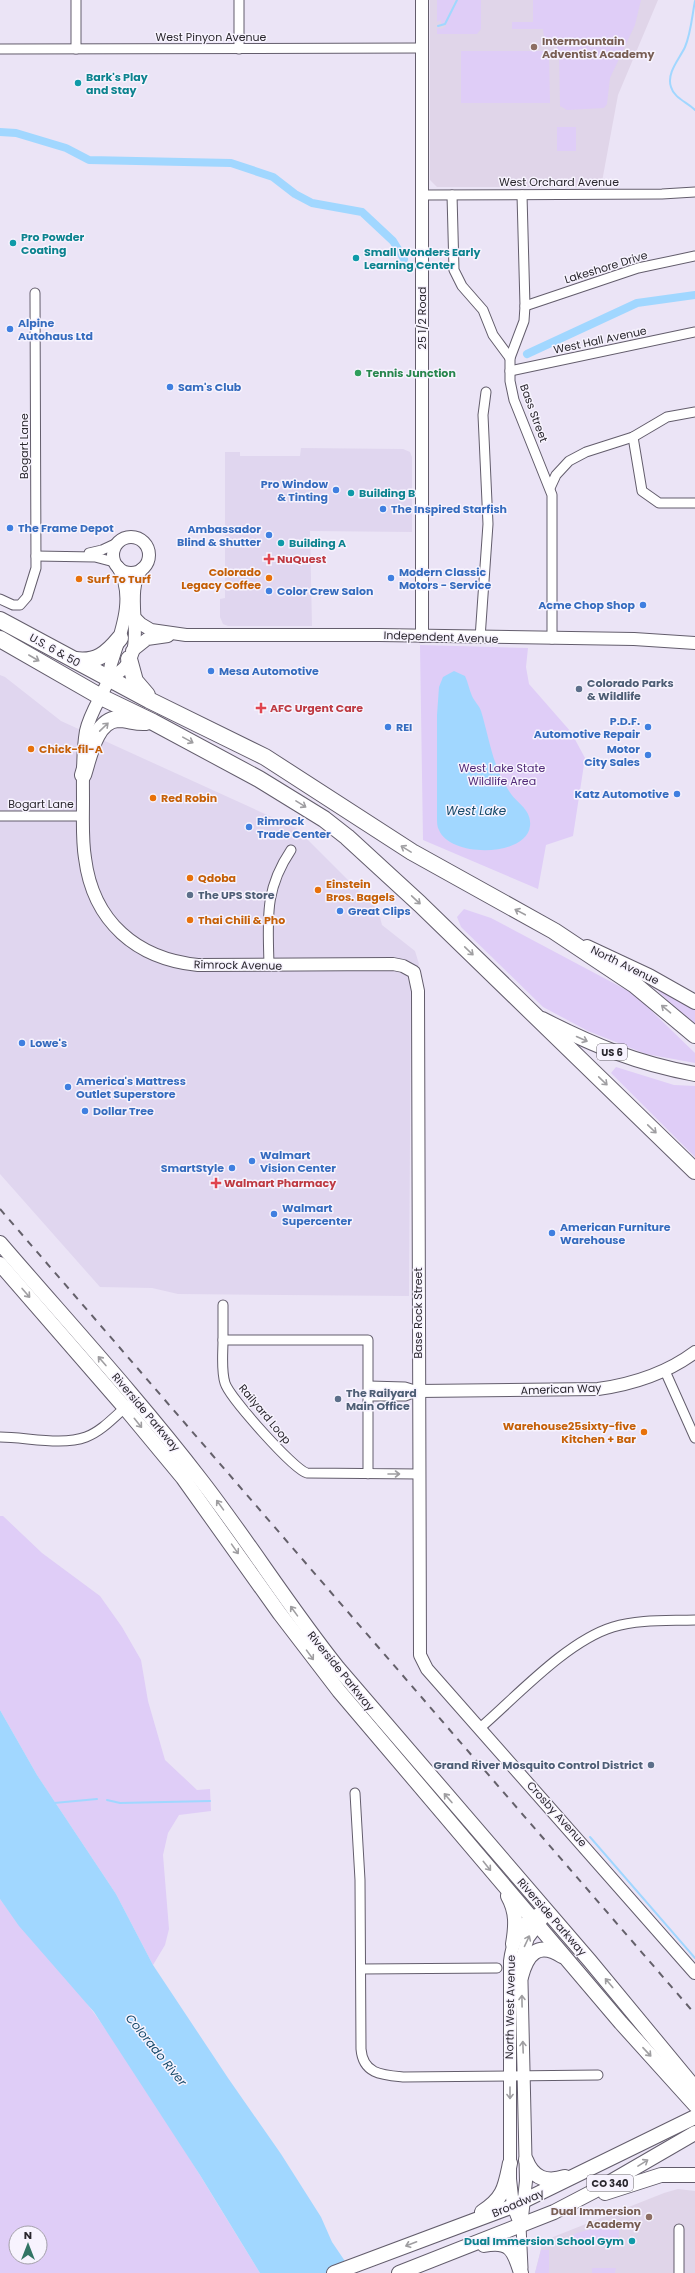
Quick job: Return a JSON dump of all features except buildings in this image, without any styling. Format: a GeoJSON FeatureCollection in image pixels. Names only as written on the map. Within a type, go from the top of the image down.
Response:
{"type":"FeatureCollection","features":[{"type":"Feature","properties":{"kind":"highway","name":"U.S. 6 & 50"},"geometry":{"type":"LineString","coordinates":[[0,620],[149,700],[265,757],[392,840],[460,881],[554,931],[635,985],[695,1035]]}},
{"type":"Feature","properties":{"kind":"highway"},"geometry":{"type":"LineString","coordinates":[[72,660],[84,661],[97,659],[106,654],[120,638]]}},
{"type":"Feature","properties":{"kind":"highway","name":"U.S. 6 & 50"},"geometry":{"type":"LineString","coordinates":[[0,639],[101,696],[153,722],[265,783],[324,819],[347,837],[420,904],[695,1170]]}},
{"type":"Feature","properties":{"kind":"highway"},"geometry":{"type":"LineString","coordinates":[[131,655],[135,681],[139,687],[146,692],[149,700]]}},
{"type":"Feature","properties":{"kind":"highway"},"geometry":{"type":"LineString","coordinates":[[83,775],[95,740],[100,729],[106,724],[119,719],[134,723],[153,722]]}},
{"type":"Feature","properties":{"kind":"main road","name":"North Avenue"},"geometry":{"type":"LineString","coordinates":[[554,931],[650,976],[695,1002]]}},
{"type":"Feature","properties":{"kind":"main road","name":"US 6"},"geometry":{"type":"LineString","coordinates":[[535,1015],[578,1037],[636,1061],[695,1074]]}},
{"type":"Feature","properties":{"kind":"main road","name":"Riverside Parkway"},"geometry":{"type":"LineString","coordinates":[[0,1243],[130,1403],[317,1665],[626,2029],[695,2105]]}},
{"type":"Feature","properties":{"kind":"main road","name":"Riverside Parkway"},"geometry":{"type":"LineString","coordinates":[[0,1264],[130,1403],[216,1500],[301,1621],[338,1668],[547,1911],[695,2088]]}},
{"type":"Feature","properties":{"kind":"main road"},"geometry":{"type":"LineString","coordinates":[[499,1880],[515,1913],[516,1924],[513,1944]]}},
{"type":"Feature","properties":{"kind":"main road"},"geometry":{"type":"LineString","coordinates":[[521,1977],[527,1960],[538,1950],[552,1950],[565,1957]]}},
{"type":"Feature","properties":{"kind":"main road","name":"Broadway"},"geometry":{"type":"LineString","coordinates":[[334,2273],[519,2203],[690,2119]]}},
{"type":"Feature","properties":{"kind":"main road","name":"Broadway"},"geometry":{"type":"LineString","coordinates":[[399,2273],[522,2226],[554,2212],[600,2188],[695,2133]]}},
{"type":"Feature","properties":{"kind":"main road"},"geometry":{"type":"LineString","coordinates":[[526,2160],[532,2173],[540,2178],[552,2180],[597,2166]]}},
{"type":"Feature","properties":{"kind":"main road"},"geometry":{"type":"LineString","coordinates":[[438,2234],[480,2213],[496,2202],[503,2193],[510,2163]]}},
{"type":"Feature","properties":{"kind":"main road"},"geometry":{"type":"LineString","coordinates":[[554,2212],[650,2177],[673,2174],[695,2175]]}},
{"type":"Feature","properties":{"kind":"main road"},"geometry":{"type":"LineString","coordinates":[[441,2257],[492,2244],[503,2244],[514,2253],[522,2273]]}},
{"type":"Feature","properties":{"kind":"street"},"geometry":{"type":"LineString","coordinates":[[76,0],[76,49]]}},
{"type":"Feature","properties":{"kind":"street"},"geometry":{"type":"LineString","coordinates":[[239,0],[239,49]]}},
{"type":"Feature","properties":{"kind":"street","name":"25 1/2 Road"},"geometry":{"type":"LineString","coordinates":[[422,0],[422,636]]}},
{"type":"Feature","properties":{"kind":"street","name":"West Pinyon Avenue"},"geometry":{"type":"LineString","coordinates":[[0,49],[422,48]]}},
{"type":"Feature","properties":{"kind":"street","name":"West Orchard Avenue"},"geometry":{"type":"LineString","coordinates":[[422,195],[662,194],[695,192]]}},
{"type":"Feature","properties":{"kind":"street"},"geometry":{"type":"LineString","coordinates":[[452,195],[454,270],[462,286],[482,310],[493,335],[510,358]]}},
{"type":"Feature","properties":{"kind":"street","name":"Bass Street"},"geometry":{"type":"LineString","coordinates":[[522,195],[525,306],[524,321],[510,358],[510,371],[514,400],[550,488],[554,503],[552,639]]}},
{"type":"Feature","properties":{"kind":"street","name":"Lakeshore Drive"},"geometry":{"type":"LineString","coordinates":[[525,306],[638,268],[695,256]]}},
{"type":"Feature","properties":{"kind":"street","name":"Bogart Lane"},"geometry":{"type":"LineString","coordinates":[[0,599],[18,606],[27,597],[34,579],[36,556],[36,293]]}},
{"type":"Feature","properties":{"kind":"street","name":"West Hall Avenue"},"geometry":{"type":"LineString","coordinates":[[510,371],[695,332]]}},
{"type":"Feature","properties":{"kind":"street"},"geometry":{"type":"LineString","coordinates":[[480,638],[488,524],[483,415],[486,392]]}},
{"type":"Feature","properties":{"kind":"street"},"geometry":{"type":"LineString","coordinates":[[550,488],[556,476],[569,462],[586,452],[633,437],[667,417],[695,412]]}},
{"type":"Feature","properties":{"kind":"street"},"geometry":{"type":"LineString","coordinates":[[633,437],[642,491],[659,503],[695,503]]}},
{"type":"Feature","properties":{"kind":"street"},"geometry":{"type":"LineString","coordinates":[[74,555],[102,550],[130,536],[145,543],[149,554],[146,564],[135,579],[135,637],[131,655]]}},
{"type":"Feature","properties":{"kind":"street"},"geometry":{"type":"LineString","coordinates":[[109,679],[111,662],[120,638],[125,613],[126,588],[116,565],[113,550],[117,543]]}},
{"type":"Feature","properties":{"kind":"street"},"geometry":{"type":"LineString","coordinates":[[36,556],[74,555],[103,558],[132,572],[142,568]]}},
{"type":"Feature","properties":{"kind":"street","name":"Independent Avenue"},"geometry":{"type":"LineString","coordinates":[[135,618],[151,630],[186,635]]}},
{"type":"Feature","properties":{"kind":"street","name":"Independent Avenue"},"geometry":{"type":"LineString","coordinates":[[109,679],[125,667],[131,655],[147,640],[186,635],[422,636],[634,640],[695,643]]}},
{"type":"Feature","properties":{"kind":"street","name":"Rimrock Avenue"},"geometry":{"type":"LineString","coordinates":[[109,679],[94,709],[86,731],[83,775],[85,860],[96,896],[108,919],[132,943],[154,955],[184,964],[393,964],[403,966],[414,972]]}},
{"type":"Feature","properties":{"kind":"street","name":"Bogart Lane"},"geometry":{"type":"LineString","coordinates":[[0,816],[83,816]]}},
{"type":"Feature","properties":{"kind":"street"},"geometry":{"type":"LineString","coordinates":[[269,965],[268,911],[271,889],[280,866],[291,850]]}},
{"type":"Feature","properties":{"kind":"street","name":"Base Rock Street"},"geometry":{"type":"LineString","coordinates":[[414,972],[418,991],[418,1390],[420,1655]]}},
{"type":"Feature","properties":{"kind":"street","name":"Railyard Loop"},"geometry":{"type":"LineString","coordinates":[[223,1305],[223,1368],[226,1386],[289,1461],[302,1472],[307,1473],[419,1474]]}},
{"type":"Feature","properties":{"kind":"street"},"geometry":{"type":"LineString","coordinates":[[223,1340],[368,1340],[368,1474]]}},
{"type":"Feature","properties":{"kind":"street","name":"American Way"},"geometry":{"type":"LineString","coordinates":[[418,1390],[598,1389],[622,1385],[665,1371],[695,1352]]}},
{"type":"Feature","properties":{"kind":"street"},"geometry":{"type":"LineString","coordinates":[[665,1371],[695,1438]]}},
{"type":"Feature","properties":{"kind":"street"},"geometry":{"type":"LineString","coordinates":[[369,1391],[405,1396],[418,1390]]}},
{"type":"Feature","properties":{"kind":"street"},"geometry":{"type":"LineString","coordinates":[[0,1437],[66,1441],[86,1437],[100,1429],[130,1403]]}},
{"type":"Feature","properties":{"kind":"street"},"geometry":{"type":"LineString","coordinates":[[480,1728],[566,1652],[594,1634],[614,1627],[640,1622],[695,1620]]}},
{"type":"Feature","properties":{"kind":"street","name":"Crosby Avenue"},"geometry":{"type":"LineString","coordinates":[[420,1655],[427,1669],[695,1973]]}},
{"type":"Feature","properties":{"kind":"street"},"geometry":{"type":"LineString","coordinates":[[355,1794],[360,1880],[362,2060],[370,2069],[387,2075],[403,2077],[598,2076]]}},
{"type":"Feature","properties":{"kind":"street","name":"North West Avenue"},"geometry":{"type":"LineString","coordinates":[[522,2273],[522,2226],[519,2203],[510,2163],[509,1971],[513,1944],[522,1927],[534,1921],[547,1911]]}},
{"type":"Feature","properties":{"kind":"street","name":"North West Avenue"},"geometry":{"type":"LineString","coordinates":[[519,2203],[526,2160],[521,1960],[534,1921]]}},
{"type":"Feature","properties":{"kind":"street"},"geometry":{"type":"LineString","coordinates":[[361,1969],[497,1968]]}},
{"type":"Feature","properties":{"kind":"street"},"geometry":{"type":"LineString","coordinates":[[679,2229],[679,2273]]}},
{"type":"Feature","properties":{"kind":"shaded area","name":"Intermountain Adventist Academy"},"geometry":{"type":"Polygon","coordinates":[[[430,0],[658,0],[618,95],[601,187],[437,187],[430,180],[430,0]]]}},
{"type":"Feature","properties":{"kind":"shaded area"},"geometry":{"type":"Polygon","coordinates":[[[301,448],[403,449],[410,452],[412,457],[412,532],[310,531],[312,626],[228,626],[223,624],[220,617],[220,599],[225,598],[225,452],[240,452],[240,456],[300,456],[301,448]]]}},
{"type":"Feature","properties":{"kind":"shaded area"},"geometry":{"type":"Polygon","coordinates":[[[0,675],[5,677],[61,721],[296,828],[378,910],[382,925],[415,951],[419,964],[411,986],[409,1296],[178,1294],[152,1288],[100,1287],[0,1174],[0,675]]]}},
{"type":"Feature","properties":{"kind":"shaded area","name":"Dual Immersion Academy"},"geometry":{"type":"Polygon","coordinates":[[[678,2189],[695,2191],[695,2273],[535,2273],[543,2241],[664,2193],[678,2189]]]}},
{"type":"Feature","properties":{"kind":"green space"},"geometry":{"type":"Polygon","coordinates":[[[437,0],[455,0],[445,22],[441,25],[441,20],[437,22],[437,0]]]}},
{"type":"Feature","properties":{"kind":"green space"},"geometry":{"type":"Polygon","coordinates":[[[457,0],[481,0],[481,29],[477,34],[437,34],[437,28],[441,29],[445,27],[457,0]]]}},
{"type":"Feature","properties":{"kind":"green space"},"geometry":{"type":"Polygon","coordinates":[[[533,0],[641,0],[635,25],[610,78],[607,104],[604,108],[567,110],[560,106],[559,55],[556,45],[544,38],[543,29],[512,29],[512,22],[533,22],[533,0]]]}},
{"type":"Feature","properties":{"kind":"green space"},"geometry":{"type":"Polygon","coordinates":[[[461,51],[549,51],[550,103],[461,103],[461,51]]]}},
{"type":"Feature","properties":{"kind":"green space"},"geometry":{"type":"Polygon","coordinates":[[[557,127],[576,127],[576,151],[557,151],[557,127]]]}},
{"type":"Feature","properties":{"kind":"green space","name":"West Lake State Wildlife Area"},"geometry":{"type":"Polygon","coordinates":[[[420,645],[528,648],[526,667],[529,684],[571,732],[585,758],[573,836],[546,845],[538,889],[423,840],[420,645]]]}},
{"type":"Feature","properties":{"kind":"green space"},"geometry":{"type":"Polygon","coordinates":[[[464,909],[491,918],[634,994],[695,1053],[695,1063],[646,1054],[588,1031],[543,1007],[461,927],[457,917],[464,909]]]}},
{"type":"Feature","properties":{"kind":"green space"},"geometry":{"type":"Polygon","coordinates":[[[653,986],[695,1007],[695,1027],[653,986]]]}},
{"type":"Feature","properties":{"kind":"green space"},"geometry":{"type":"Polygon","coordinates":[[[616,1067],[674,1085],[695,1086],[695,1157],[611,1073],[616,1067]]]}},
{"type":"Feature","properties":{"kind":"green space"},"geometry":{"type":"Polygon","coordinates":[[[0,1516],[3,1516],[42,1553],[100,1596],[122,1627],[141,1660],[148,1701],[165,1760],[197,1790],[210,1789],[211,1811],[179,1815],[168,1833],[163,1855],[169,1929],[165,1945],[153,1965],[116,1894],[37,1775],[0,1710],[0,1516]]]}},
{"type":"Feature","properties":{"kind":"green space"},"geometry":{"type":"Polygon","coordinates":[[[0,1899],[11,1914],[83,1998],[116,2044],[138,2076],[260,2273],[0,2273],[0,1899]]]}},
{"type":"Feature","properties":{"kind":"green space"},"geometry":{"type":"Polygon","coordinates":[[[603,2225],[619,2225],[619,2242],[573,2241],[573,2235],[603,2225]]]}},
{"type":"Feature","properties":{"kind":"green space"},"geometry":{"type":"Polygon","coordinates":[[[541,2250],[549,2250],[549,2273],[535,2273],[541,2250]]]}},
{"type":"Feature","properties":{"kind":"green space"},"geometry":{"type":"Polygon","coordinates":[[[592,2268],[616,2268],[615,2273],[592,2273],[592,2268]]]}},
{"type":"Feature","properties":{"kind":"water","name":"West Lake"},"geometry":{"type":"Polygon","coordinates":[[[454,671],[465,676],[472,696],[481,711],[499,772],[512,795],[529,815],[530,826],[526,836],[516,844],[488,850],[472,849],[457,846],[446,839],[439,830],[437,820],[437,715],[439,687],[443,677],[454,671]]]}},
{"type":"Feature","properties":{"kind":"water","name":"Colorado River"},"geometry":{"type":"Polygon","coordinates":[[[0,1710],[37,1775],[116,1894],[153,1965],[228,2078],[281,2154],[321,2217],[332,2242],[353,2273],[260,2273],[200,2175],[94,2012],[19,1926],[0,1899],[0,1710]]]}},
{"type":"Feature","properties":{"kind":"waterway"},"geometry":{"type":"LineString","coordinates":[[438,26],[445,24],[457,0]]}},
{"type":"Feature","properties":{"kind":"waterway"},"geometry":{"type":"LineString","coordinates":[[695,1],[687,42],[670,76],[671,87],[675,94],[695,110]]}},
{"type":"Feature","properties":{"kind":"waterway"},"geometry":{"type":"LineString","coordinates":[[0,132],[16,133],[66,148],[89,160],[231,163],[273,177],[295,194],[312,203],[362,212],[393,241],[404,259]]}},
{"type":"Feature","properties":{"kind":"waterway"},"geometry":{"type":"LineString","coordinates":[[527,354],[637,303],[695,295]]}},
{"type":"Feature","properties":{"kind":"waterway"},"geometry":{"type":"LineString","coordinates":[[54,1803],[97,1799]]}},
{"type":"Feature","properties":{"kind":"waterway"},"geometry":{"type":"LineString","coordinates":[[107,1800],[120,1803],[210,1801]]}},
{"type":"Feature","properties":{"kind":"waterway"},"geometry":{"type":"LineString","coordinates":[[590,1837],[695,1958]]}},
{"type":"Feature","properties":{"kind":"railway"},"geometry":{"type":"LineString","coordinates":[[0,1209],[695,2014]]}},
{"type":"Feature","properties":{"kind":"place","name":"Intermountain Adventist Academy"},"geometry":{"type":"Point","coordinates":[534,47]}},
{"type":"Feature","properties":{"kind":"place","name":"Bark's Play and Stay"},"geometry":{"type":"Point","coordinates":[78,83]}},
{"type":"Feature","properties":{"kind":"place","name":"Pro Powder Coating"},"geometry":{"type":"Point","coordinates":[13,243]}},
{"type":"Feature","properties":{"kind":"place","name":"Small Wonders Early Learning Center"},"geometry":{"type":"Point","coordinates":[356,258]}},
{"type":"Feature","properties":{"kind":"place","name":"Alpine Autohaus Ltd"},"geometry":{"type":"Point","coordinates":[10,329]}},
{"type":"Feature","properties":{"kind":"place","name":"Tennis Junction"},"geometry":{"type":"Point","coordinates":[358,373]}},
{"type":"Feature","properties":{"kind":"place","name":"Sam's Club"},"geometry":{"type":"Point","coordinates":[170,387]}},
{"type":"Feature","properties":{"kind":"place","name":"Pro Window & Tinting"},"geometry":{"type":"Point","coordinates":[336,490]}},
{"type":"Feature","properties":{"kind":"place","name":"Building B"},"geometry":{"type":"Point","coordinates":[351,493]}},
{"type":"Feature","properties":{"kind":"place","name":"The Inspired Starfish"},"geometry":{"type":"Point","coordinates":[383,509]}},
{"type":"Feature","properties":{"kind":"place","name":"The Frame Depot"},"geometry":{"type":"Point","coordinates":[10,528]}},
{"type":"Feature","properties":{"kind":"place","name":"Ambassador Blind & Shutter"},"geometry":{"type":"Point","coordinates":[269,535]}},
{"type":"Feature","properties":{"kind":"place","name":"Building A"},"geometry":{"type":"Point","coordinates":[281,543]}},
{"type":"Feature","properties":{"kind":"place","name":"NuQuest"},"geometry":{"type":"Point","coordinates":[269,559]}},
{"type":"Feature","properties":{"kind":"place","name":"Colorado Legacy Coffee"},"geometry":{"type":"Point","coordinates":[269,578]}},
{"type":"Feature","properties":{"kind":"place","name":"Modern Classic Motors - Service"},"geometry":{"type":"Point","coordinates":[391,578]}},
{"type":"Feature","properties":{"kind":"place","name":"Surf To Turf"},"geometry":{"type":"Point","coordinates":[79,579]}},
{"type":"Feature","properties":{"kind":"place","name":"Color Crew Salon"},"geometry":{"type":"Point","coordinates":[269,591]}},
{"type":"Feature","properties":{"kind":"place","name":"Acme Chop Shop"},"geometry":{"type":"Point","coordinates":[643,605]}},
{"type":"Feature","properties":{"kind":"place","name":"Mesa Automotive"},"geometry":{"type":"Point","coordinates":[211,671]}},
{"type":"Feature","properties":{"kind":"place","name":"Colorado Parks & Wildlife"},"geometry":{"type":"Point","coordinates":[579,689]}},
{"type":"Feature","properties":{"kind":"place","name":"AFC Urgent Care"},"geometry":{"type":"Point","coordinates":[261,708]}},
{"type":"Feature","properties":{"kind":"place","name":"REI"},"geometry":{"type":"Point","coordinates":[388,727]}},
{"type":"Feature","properties":{"kind":"place","name":"P.D.F. Automotive Repair"},"geometry":{"type":"Point","coordinates":[648,727]}},
{"type":"Feature","properties":{"kind":"place","name":"Chick-fil-A"},"geometry":{"type":"Point","coordinates":[31,749]}},
{"type":"Feature","properties":{"kind":"place","name":"Motor City Sales"},"geometry":{"type":"Point","coordinates":[648,755]}},
{"type":"Feature","properties":{"kind":"place","name":"Katz Automotive"},"geometry":{"type":"Point","coordinates":[677,794]}},
{"type":"Feature","properties":{"kind":"place","name":"Red Robin"},"geometry":{"type":"Point","coordinates":[153,798]}},
{"type":"Feature","properties":{"kind":"place","name":"Rimrock Trade Center"},"geometry":{"type":"Point","coordinates":[249,827]}},
{"type":"Feature","properties":{"kind":"place","name":"Qdoba"},"geometry":{"type":"Point","coordinates":[190,878]}},
{"type":"Feature","properties":{"kind":"place","name":"Einstein Bros. Bagels"},"geometry":{"type":"Point","coordinates":[318,890]}},
{"type":"Feature","properties":{"kind":"place","name":"The UPS Store"},"geometry":{"type":"Point","coordinates":[190,895]}},
{"type":"Feature","properties":{"kind":"place","name":"Great Clips"},"geometry":{"type":"Point","coordinates":[340,911]}},
{"type":"Feature","properties":{"kind":"place","name":"Thai Chili & Pho"},"geometry":{"type":"Point","coordinates":[190,920]}},
{"type":"Feature","properties":{"kind":"place","name":"Lowe's"},"geometry":{"type":"Point","coordinates":[22,1043]}},
{"type":"Feature","properties":{"kind":"place","name":"America's Mattress Outlet Superstore"},"geometry":{"type":"Point","coordinates":[68,1087]}},
{"type":"Feature","properties":{"kind":"place","name":"Dollar Tree"},"geometry":{"type":"Point","coordinates":[85,1111]}},
{"type":"Feature","properties":{"kind":"place","name":"Walmart Vision Center"},"geometry":{"type":"Point","coordinates":[252,1161]}},
{"type":"Feature","properties":{"kind":"place","name":"SmartStyle"},"geometry":{"type":"Point","coordinates":[232,1168]}},
{"type":"Feature","properties":{"kind":"place","name":"Walmart Pharmacy"},"geometry":{"type":"Point","coordinates":[216,1183]}},
{"type":"Feature","properties":{"kind":"place","name":"Walmart Supercenter"},"geometry":{"type":"Point","coordinates":[274,1214]}},
{"type":"Feature","properties":{"kind":"place","name":"American Furniture Warehouse"},"geometry":{"type":"Point","coordinates":[552,1233]}},
{"type":"Feature","properties":{"kind":"place","name":"The Railyard Main Office"},"geometry":{"type":"Point","coordinates":[338,1399]}},
{"type":"Feature","properties":{"kind":"place","name":"Warehouse25sixty-five Kitchen + Bar"},"geometry":{"type":"Point","coordinates":[644,1432]}},
{"type":"Feature","properties":{"kind":"place","name":"Grand River Mosquito Control District"},"geometry":{"type":"Point","coordinates":[651,1765]}},
{"type":"Feature","properties":{"kind":"place","name":"Dual Immersion Academy"},"geometry":{"type":"Point","coordinates":[649,2217]}},
{"type":"Feature","properties":{"kind":"place","name":"Dual Immersion School Gym"},"geometry":{"type":"Point","coordinates":[632,2241]}}]}
